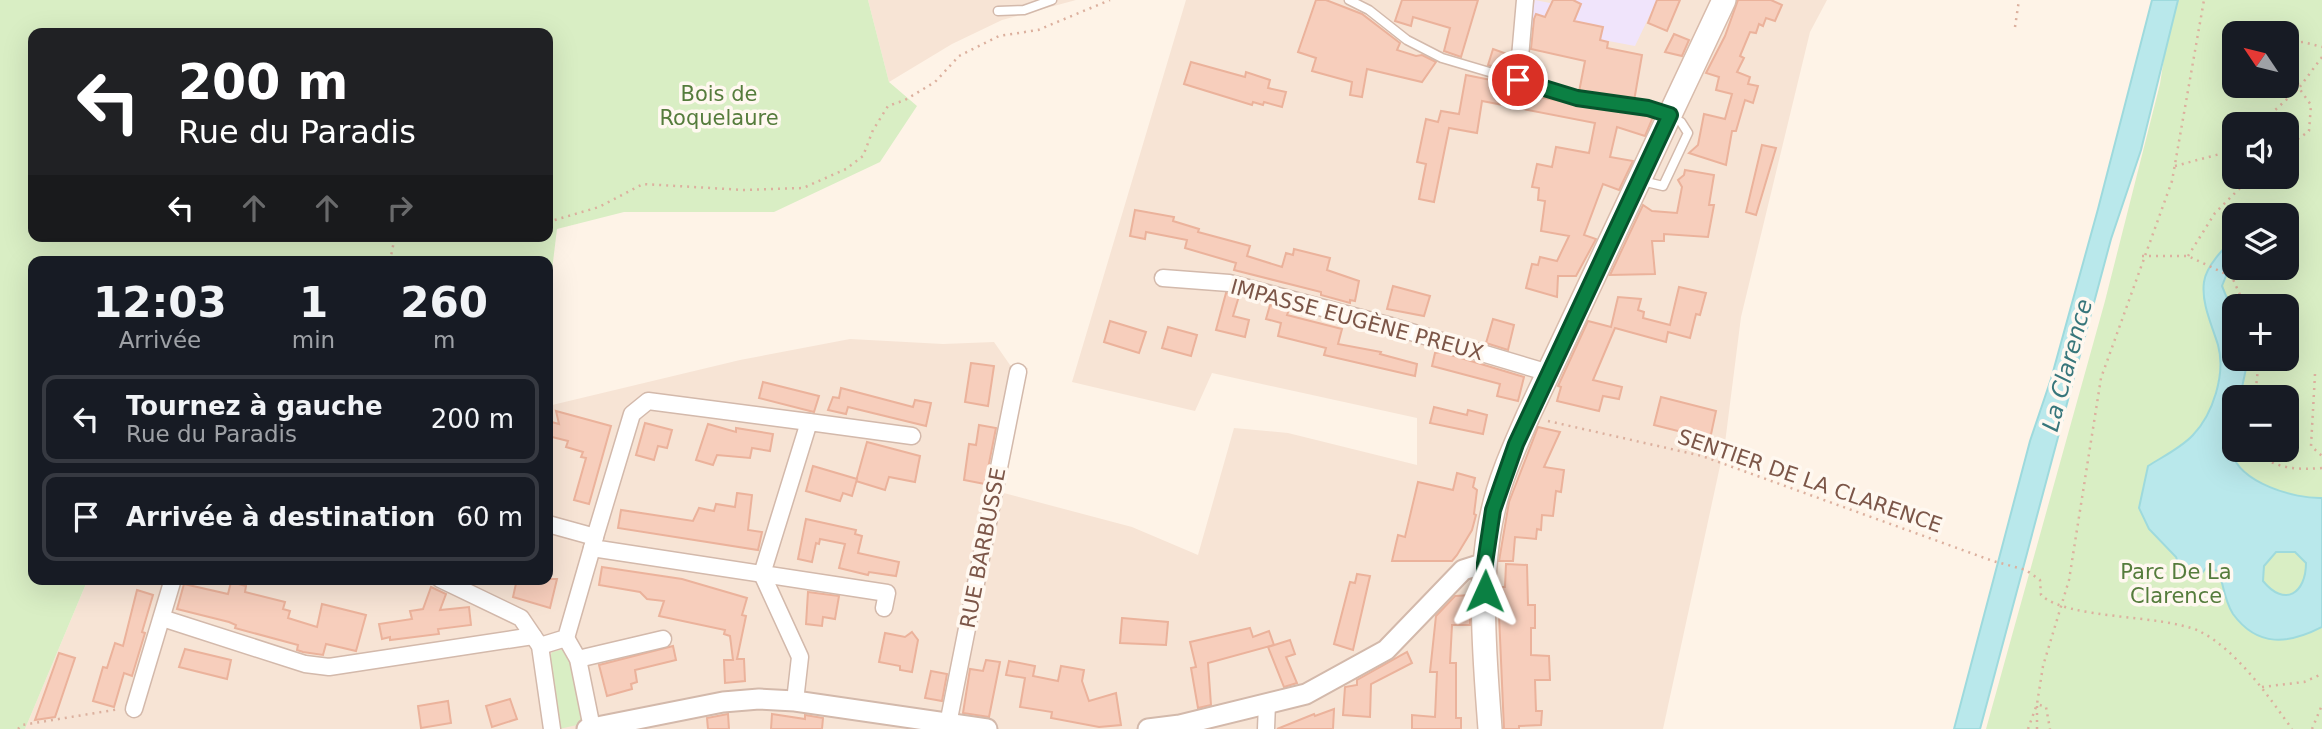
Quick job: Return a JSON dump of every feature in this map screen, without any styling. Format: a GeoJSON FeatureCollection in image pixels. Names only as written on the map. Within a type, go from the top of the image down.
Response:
{"type":"FeatureCollection","features":[{"type":"Feature","properties":{"kind":"main road"},"geometry":{"type":"LineString","coordinates":[[1490,729],[1486,666],[1485,563],[1493,510],[1528,416],[1724,0]]}},
{"type":"Feature","properties":{"kind":"street"},"geometry":{"type":"LineString","coordinates":[[1518,80],[1525,0]]}},
{"type":"Feature","properties":{"kind":"street","name":"IMPASSE EUGÈNE PREUX"},"geometry":{"type":"LineString","coordinates":[[1163,278],[1229,283],[1391,326],[1549,373]]}},
{"type":"Feature","properties":{"kind":"street","name":"RUE BARBUSSE"},"geometry":{"type":"LineString","coordinates":[[948,724],[1018,372]]}},
{"type":"Feature","properties":{"kind":"street"},"geometry":{"type":"LineString","coordinates":[[912,436],[648,401],[632,414],[566,638],[579,659],[589,728],[723,702],[760,699],[795,701],[987,729]]}},
{"type":"Feature","properties":{"kind":"street"},"geometry":{"type":"LineString","coordinates":[[795,701],[800,657],[762,574],[809,422]]}},
{"type":"Feature","properties":{"kind":"street"},"geometry":{"type":"LineString","coordinates":[[553,526],[594,543],[762,574],[887,593],[884,608]]}},
{"type":"Feature","properties":{"kind":"street"},"geometry":{"type":"LineString","coordinates":[[1148,729],[1180,725],[1306,694],[1386,650],[1463,570],[1485,563]]}},
{"type":"Feature","properties":{"kind":"street"},"geometry":{"type":"LineString","coordinates":[[134,709],[171,585]]}},
{"type":"Feature","properties":{"kind":"street"},"geometry":{"type":"LineString","coordinates":[[452,585],[521,618],[536,641],[552,729]]}},
{"type":"Feature","properties":{"kind":"street"},"geometry":{"type":"LineString","coordinates":[[162,618],[305,664],[329,667],[566,638]]}},
{"type":"Feature","properties":{"kind":"street"},"geometry":{"type":"LineString","coordinates":[[579,659],[663,639]]}},
{"type":"Feature","properties":{"kind":"street"},"geometry":{"type":"LineString","coordinates":[[1266,729],[1267,703]]}},
{"type":"Feature","properties":{"kind":"lane"},"geometry":{"type":"LineString","coordinates":[[999,11],[1024,9],[1052,0]]}},
{"type":"Feature","properties":{"kind":"lane"},"geometry":{"type":"LineString","coordinates":[[1349,0],[1369,10],[1407,40],[1442,58],[1577,98],[1648,108],[1670,115]]}},
{"type":"Feature","properties":{"kind":"path"},"geometry":{"type":"LineString","coordinates":[[553,221],[599,207],[643,184],[744,190],[803,188],[846,169],[863,156],[873,130],[888,106],[905,100],[934,82],[959,56],[999,36],[1038,30],[1110,0]]}},
{"type":"Feature","properties":{"kind":"path"},"geometry":{"type":"LineString","coordinates":[[2014,27],[2019,0]]}},
{"type":"Feature","properties":{"kind":"path"},"geometry":{"type":"LineString","coordinates":[[2028,729],[2037,704],[2043,666],[2069,580],[2101,378],[2172,181],[2204,0]]}},
{"type":"Feature","properties":{"kind":"path"},"geometry":{"type":"LineString","coordinates":[[2300,42],[2322,47]]}},
{"type":"Feature","properties":{"kind":"path"},"geometry":{"type":"LineString","coordinates":[[2300,87],[2322,57]]}},
{"type":"Feature","properties":{"kind":"path"},"geometry":{"type":"LineString","coordinates":[[2299,138],[2309,131],[2311,105],[2300,89]]}},
{"type":"Feature","properties":{"kind":"path"},"geometry":{"type":"LineString","coordinates":[[2273,112],[2288,98]]}},
{"type":"Feature","properties":{"kind":"path"},"geometry":{"type":"LineString","coordinates":[[2175,166],[2222,152]]}},
{"type":"Feature","properties":{"kind":"path"},"geometry":{"type":"LineString","coordinates":[[2188,256],[2215,213],[2239,189]]}},
{"type":"Feature","properties":{"kind":"path"},"geometry":{"type":"LineString","coordinates":[[2143,256],[2188,256],[2232,277],[2240,294]]}},
{"type":"Feature","properties":{"kind":"path"},"geometry":{"type":"LineString","coordinates":[[2315,374],[2311,446],[2322,456]]}},
{"type":"Feature","properties":{"kind":"path","name":"SENTIER DE LA CLARENCE"},"geometry":{"type":"LineString","coordinates":[[1528,416],[1702,456],[1993,561],[2026,570],[2040,580],[2041,595],[2062,606]]}},
{"type":"Feature","properties":{"kind":"path"},"geometry":{"type":"LineString","coordinates":[[2271,462],[2297,470],[2322,468]]}},
{"type":"Feature","properties":{"kind":"path"},"geometry":{"type":"LineString","coordinates":[[2062,606],[2199,631],[2224,649],[2262,687],[2292,729]]}},
{"type":"Feature","properties":{"kind":"path"},"geometry":{"type":"LineString","coordinates":[[2262,687],[2304,682],[2322,674]]}},
{"type":"Feature","properties":{"kind":"path"},"geometry":{"type":"LineString","coordinates":[[2037,704],[2038,729]]}},
{"type":"Feature","properties":{"kind":"path"},"geometry":{"type":"LineString","coordinates":[[2037,704],[2046,707],[2050,729]]}},
{"type":"Feature","properties":{"kind":"path"},"geometry":{"type":"LineString","coordinates":[[2312,729],[2322,705]]}},
{"type":"Feature","properties":{"kind":"path"},"geometry":{"type":"LineString","coordinates":[[18,729],[22,725],[119,709],[134,709]]}},
{"type":"Feature","properties":{"kind":"shaded area"},"geometry":{"type":"Polygon","coordinates":[[[868,0],[1076,0],[1002,20],[952,44],[889,82],[868,0]]]}},
{"type":"Feature","properties":{"kind":"shaded area"},"geometry":{"type":"Polygon","coordinates":[[[1186,0],[1827,0],[1810,32],[1741,317],[1725,443],[1663,729],[25,729],[85,585],[553,585],[553,405],[740,360],[850,339],[943,344],[994,342],[1010,365],[1028,368],[1000,492],[1132,527],[1198,555],[1234,428],[1288,433],[1417,465],[1417,418],[1212,373],[1195,411],[1072,382],[1186,0]]]}},
{"type":"Feature","properties":{"kind":"shaded area"},"geometry":{"type":"Polygon","coordinates":[[[1535,0],[1550,3],[1552,0],[1657,0],[1635,46],[1529,26],[1535,0]]]}},
{"type":"Feature","properties":{"kind":"green space","name":"Bois de Roquelaure"},"geometry":{"type":"Polygon","coordinates":[[[0,0],[868,0],[889,82],[917,106],[880,162],[774,212],[624,212],[557,229],[553,262],[553,256],[28,256],[28,585],[85,585],[25,729],[0,729],[0,0]]]}},
{"type":"Feature","properties":{"kind":"green space","name":"Parc De La Clarence"},"geometry":{"type":"Polygon","coordinates":[[[2173,0],[2322,0],[2322,729],[1986,729],[2105,301],[2160,84],[2173,0]]]}},
{"type":"Feature","properties":{"kind":"green space"},"geometry":{"type":"Polygon","coordinates":[[[564,649],[572,656],[586,723],[559,729],[548,662],[552,652],[564,649]]]}},
{"type":"Feature","properties":{"kind":"water","name":"La Clarence"},"geometry":{"type":"Polygon","coordinates":[[[2152,0],[2178,0],[2141,150],[2111,239],[1980,729],[1954,729],[2030,441],[2051,379],[2098,209],[2152,0]]]}},
{"type":"Feature","properties":{"kind":"water"},"geometry":{"type":"Polygon","coordinates":[[[2221,252],[2222,280],[2224,280],[2222,286],[2225,294],[2222,294],[2222,371],[2245,371],[2243,385],[2222,385],[2222,462],[2236,462],[2246,473],[2270,487],[2298,496],[2322,498],[2322,627],[2298,637],[2274,640],[2263,638],[2243,625],[2228,604],[2219,571],[2206,568],[2199,577],[2182,574],[2176,557],[2149,529],[2139,508],[2148,466],[2193,435],[2206,416],[2216,393],[2220,356],[2203,290],[2205,276],[2221,252]],[[2276,552],[2264,566],[2263,581],[2279,594],[2293,593],[2302,582],[2306,563],[2295,552],[2276,552]]]}},
{"type":"Feature","properties":{"kind":"building"},"geometry":{"type":"Polygon","coordinates":[[[1316,0],[1326,0],[1362,14],[1400,43],[1397,50],[1416,56],[1422,55],[1436,62],[1422,82],[1367,69],[1362,97],[1350,95],[1352,82],[1312,71],[1316,58],[1298,52],[1316,0]]]}},
{"type":"Feature","properties":{"kind":"building"},"geometry":{"type":"Polygon","coordinates":[[[1402,0],[1478,0],[1461,57],[1444,51],[1450,28],[1413,17],[1411,26],[1395,21],[1402,0]]]}},
{"type":"Feature","properties":{"kind":"building"},"geometry":{"type":"Polygon","coordinates":[[[1553,0],[1573,0],[1581,4],[1574,21],[1603,27],[1600,40],[1608,42],[1607,48],[1642,55],[1634,101],[1579,92],[1585,61],[1531,49],[1536,14],[1545,17],[1553,0]]]}},
{"type":"Feature","properties":{"kind":"building"},"geometry":{"type":"Polygon","coordinates":[[[1657,0],[1680,0],[1667,31],[1648,23],[1657,0]]]}},
{"type":"Feature","properties":{"kind":"building"},"geometry":{"type":"Polygon","coordinates":[[[1738,0],[1771,0],[1782,5],[1775,21],[1766,18],[1763,26],[1759,24],[1756,33],[1750,32],[1740,56],[1744,58],[1737,72],[1750,77],[1748,84],[1758,86],[1753,103],[1745,100],[1736,131],[1732,131],[1726,165],[1689,153],[1698,145],[1704,114],[1725,119],[1732,94],[1716,90],[1719,77],[1706,73],[1725,36],[1738,0]]]}},
{"type":"Feature","properties":{"kind":"building"},"geometry":{"type":"Polygon","coordinates":[[[1674,34],[1689,40],[1682,56],[1665,52],[1674,34]]]}},
{"type":"Feature","properties":{"kind":"building"},"geometry":{"type":"Polygon","coordinates":[[[1493,49],[1510,55],[1505,70],[1488,65],[1493,49]]]}},
{"type":"Feature","properties":{"kind":"building"},"geometry":{"type":"Polygon","coordinates":[[[1191,62],[1245,77],[1246,72],[1270,80],[1268,88],[1286,92],[1282,107],[1264,102],[1263,105],[1253,102],[1252,105],[1184,84],[1191,62]]]}},
{"type":"Feature","properties":{"kind":"building"},"geometry":{"type":"Polygon","coordinates":[[[1466,75],[1501,82],[1499,90],[1653,117],[1645,136],[1617,127],[1610,157],[1633,161],[1619,190],[1603,184],[1584,235],[1596,239],[1576,276],[1558,276],[1557,297],[1526,288],[1532,264],[1538,265],[1540,257],[1557,261],[1569,236],[1541,231],[1545,201],[1538,200],[1539,188],[1532,187],[1537,164],[1552,167],[1556,147],[1589,153],[1595,123],[1482,101],[1477,133],[1449,128],[1434,202],[1419,199],[1426,164],[1417,162],[1426,119],[1438,122],[1441,111],[1459,114],[1466,75]]]}},
{"type":"Feature","properties":{"kind":"building"},"geometry":{"type":"Polygon","coordinates":[[[1762,145],[1776,148],[1756,215],[1746,212],[1762,145]]]}},
{"type":"Feature","properties":{"kind":"building"},"geometry":{"type":"Polygon","coordinates":[[[1685,170],[1714,175],[1709,205],[1714,205],[1708,237],[1664,234],[1664,241],[1652,241],[1655,274],[1610,275],[1643,205],[1652,211],[1677,213],[1682,187],[1678,180],[1685,170]]]}},
{"type":"Feature","properties":{"kind":"building"},"geometry":{"type":"Polygon","coordinates":[[[1135,210],[1174,217],[1173,221],[1199,229],[1198,232],[1250,246],[1247,256],[1282,267],[1286,253],[1293,255],[1294,249],[1330,258],[1327,270],[1359,281],[1355,301],[1350,300],[1350,303],[1321,295],[1321,292],[1234,270],[1236,263],[1185,248],[1187,240],[1146,232],[1145,239],[1130,236],[1135,210]]]}},
{"type":"Feature","properties":{"kind":"building"},"geometry":{"type":"Polygon","coordinates":[[[1393,286],[1430,296],[1424,316],[1387,309],[1393,286]]]}},
{"type":"Feature","properties":{"kind":"building"},"geometry":{"type":"Polygon","coordinates":[[[1679,287],[1706,293],[1700,315],[1696,314],[1690,338],[1668,332],[1666,342],[1615,328],[1593,380],[1622,387],[1619,399],[1603,396],[1599,411],[1557,401],[1561,387],[1558,386],[1588,321],[1611,327],[1618,297],[1641,299],[1638,310],[1644,312],[1643,318],[1670,325],[1679,287]]]}},
{"type":"Feature","properties":{"kind":"building"},"geometry":{"type":"Polygon","coordinates":[[[1226,293],[1239,296],[1233,316],[1249,320],[1245,337],[1216,330],[1226,293]]]}},
{"type":"Feature","properties":{"kind":"building"},"geometry":{"type":"Polygon","coordinates":[[[1270,305],[1289,310],[1287,315],[1342,329],[1338,344],[1381,352],[1380,354],[1417,364],[1415,376],[1324,355],[1326,348],[1278,336],[1281,323],[1266,319],[1270,305]]]}},
{"type":"Feature","properties":{"kind":"building"},"geometry":{"type":"Polygon","coordinates":[[[1493,319],[1514,325],[1508,350],[1486,343],[1493,319]]]}},
{"type":"Feature","properties":{"kind":"building"},"geometry":{"type":"Polygon","coordinates":[[[1110,321],[1146,332],[1139,353],[1104,342],[1110,321]]]}},
{"type":"Feature","properties":{"kind":"building"},"geometry":{"type":"Polygon","coordinates":[[[1168,327],[1197,335],[1191,356],[1162,348],[1168,327]]]}},
{"type":"Feature","properties":{"kind":"building"},"geometry":{"type":"Polygon","coordinates":[[[1441,352],[1524,377],[1518,401],[1497,396],[1500,384],[1432,366],[1435,353],[1441,352]]]}},
{"type":"Feature","properties":{"kind":"building"},"geometry":{"type":"Polygon","coordinates":[[[971,363],[994,366],[988,406],[965,402],[971,363]]]}},
{"type":"Feature","properties":{"kind":"building"},"geometry":{"type":"Polygon","coordinates":[[[763,382],[819,396],[814,412],[759,398],[763,382]]]}},
{"type":"Feature","properties":{"kind":"building"},"geometry":{"type":"Polygon","coordinates":[[[841,388],[913,407],[915,400],[931,403],[926,426],[848,407],[846,414],[828,410],[833,397],[839,398],[841,388]]]}},
{"type":"Feature","properties":{"kind":"building"},"geometry":{"type":"Polygon","coordinates":[[[1661,397],[1716,411],[1710,439],[1654,425],[1661,397]]]}},
{"type":"Feature","properties":{"kind":"building"},"geometry":{"type":"Polygon","coordinates":[[[1434,407],[1467,415],[1468,410],[1487,415],[1483,434],[1430,423],[1434,407]]]}},
{"type":"Feature","properties":{"kind":"building"},"geometry":{"type":"Polygon","coordinates":[[[556,411],[611,426],[589,504],[574,500],[586,458],[581,457],[583,452],[566,447],[568,441],[553,437],[553,422],[559,424],[556,411]]]}},
{"type":"Feature","properties":{"kind":"building"},"geometry":{"type":"Polygon","coordinates":[[[645,423],[672,430],[667,448],[658,446],[654,460],[636,455],[645,423]]]}},
{"type":"Feature","properties":{"kind":"building"},"geometry":{"type":"Polygon","coordinates":[[[708,424],[736,432],[736,428],[773,434],[770,451],[752,448],[750,458],[717,455],[713,465],[696,460],[708,424]]]}},
{"type":"Feature","properties":{"kind":"building"},"geometry":{"type":"Polygon","coordinates":[[[979,425],[996,428],[985,484],[964,480],[969,444],[976,445],[979,425]]]}},
{"type":"Feature","properties":{"kind":"building"},"geometry":{"type":"Polygon","coordinates":[[[1538,427],[1560,432],[1544,467],[1564,470],[1561,492],[1556,491],[1553,516],[1542,515],[1541,530],[1537,529],[1536,539],[1515,537],[1513,561],[1499,561],[1509,502],[1538,427]]]}},
{"type":"Feature","properties":{"kind":"building"},"geometry":{"type":"Polygon","coordinates":[[[867,442],[920,456],[915,482],[889,477],[885,490],[856,481],[867,442]]]}},
{"type":"Feature","properties":{"kind":"building"},"geometry":{"type":"Polygon","coordinates":[[[813,466],[857,479],[852,496],[843,493],[840,501],[806,491],[813,466]]]}},
{"type":"Feature","properties":{"kind":"building"},"geometry":{"type":"Polygon","coordinates":[[[1457,473],[1475,478],[1473,487],[1477,490],[1476,515],[1472,530],[1457,555],[1452,561],[1392,561],[1398,535],[1405,537],[1418,482],[1453,490],[1457,473]]]}},
{"type":"Feature","properties":{"kind":"building"},"geometry":{"type":"Polygon","coordinates":[[[737,493],[752,495],[748,530],[762,532],[758,550],[618,528],[621,510],[693,521],[699,508],[714,511],[716,504],[735,507],[737,493]]]}},
{"type":"Feature","properties":{"kind":"building"},"geometry":{"type":"Polygon","coordinates":[[[806,519],[856,530],[855,534],[862,536],[858,553],[899,562],[896,576],[869,572],[868,575],[839,568],[845,544],[820,539],[819,544],[816,543],[812,562],[798,559],[806,519]]]}},
{"type":"Feature","properties":{"kind":"building"},"geometry":{"type":"Polygon","coordinates":[[[1506,564],[1527,565],[1528,605],[1535,605],[1535,628],[1531,628],[1531,655],[1549,656],[1550,680],[1535,680],[1536,711],[1542,711],[1541,725],[1519,726],[1519,729],[1504,729],[1498,587],[1505,587],[1506,564]]]}},
{"type":"Feature","properties":{"kind":"building"},"geometry":{"type":"Polygon","coordinates":[[[602,567],[682,579],[747,598],[742,615],[746,616],[737,659],[744,659],[745,681],[725,683],[724,660],[733,660],[730,636],[724,634],[725,630],[659,616],[664,601],[647,599],[640,592],[599,585],[602,567]]]}},
{"type":"Feature","properties":{"kind":"building"},"geometry":{"type":"Polygon","coordinates":[[[1357,574],[1370,576],[1353,650],[1334,644],[1350,582],[1355,583],[1357,574]]]}},
{"type":"Feature","properties":{"kind":"building"},"geometry":{"type":"Polygon","coordinates":[[[553,579],[557,579],[550,608],[513,597],[516,585],[553,585],[553,579]]]}},
{"type":"Feature","properties":{"kind":"building"},"geometry":{"type":"Polygon","coordinates":[[[184,585],[228,594],[230,585],[246,586],[245,592],[285,602],[283,609],[290,611],[288,618],[317,627],[322,604],[366,615],[356,651],[326,644],[323,655],[303,652],[297,650],[298,645],[235,628],[236,625],[229,622],[177,609],[184,585]]]}},
{"type":"Feature","properties":{"kind":"building"},"geometry":{"type":"Polygon","coordinates":[[[431,587],[446,594],[440,610],[469,607],[471,625],[438,629],[439,634],[382,639],[379,624],[412,619],[410,611],[423,609],[431,587]]]}},
{"type":"Feature","properties":{"kind":"building"},"geometry":{"type":"Polygon","coordinates":[[[137,590],[153,595],[132,676],[124,673],[114,707],[93,701],[103,667],[107,668],[115,643],[123,646],[137,590]]]}},
{"type":"Feature","properties":{"kind":"building"},"geometry":{"type":"Polygon","coordinates":[[[808,592],[839,596],[835,619],[823,617],[822,626],[806,624],[808,592]]]}},
{"type":"Feature","properties":{"kind":"building"},"geometry":{"type":"Polygon","coordinates":[[[1470,595],[1470,625],[1452,625],[1450,663],[1456,663],[1456,718],[1461,718],[1461,729],[1412,729],[1412,715],[1435,717],[1437,672],[1430,672],[1436,616],[1455,596],[1470,595]]]}},
{"type":"Feature","properties":{"kind":"building"},"geometry":{"type":"Polygon","coordinates":[[[1122,618],[1168,622],[1166,645],[1120,643],[1122,618]]]}},
{"type":"Feature","properties":{"kind":"building"},"geometry":{"type":"Polygon","coordinates":[[[1250,628],[1253,637],[1269,631],[1274,645],[1208,663],[1211,705],[1198,708],[1191,668],[1196,667],[1190,642],[1250,628]]]}},
{"type":"Feature","properties":{"kind":"building"},"geometry":{"type":"Polygon","coordinates":[[[912,632],[918,640],[912,672],[900,670],[900,666],[879,662],[885,633],[905,637],[912,632]]]}},
{"type":"Feature","properties":{"kind":"building"},"geometry":{"type":"Polygon","coordinates":[[[1290,640],[1295,654],[1286,657],[1297,683],[1284,687],[1268,647],[1290,640]]]}},
{"type":"Feature","properties":{"kind":"building"},"geometry":{"type":"Polygon","coordinates":[[[673,646],[676,660],[635,670],[637,682],[631,684],[632,689],[607,696],[599,665],[673,646]]]}},
{"type":"Feature","properties":{"kind":"building"},"geometry":{"type":"Polygon","coordinates":[[[185,649],[231,660],[227,679],[179,667],[185,649]]]}},
{"type":"Feature","properties":{"kind":"building"},"geometry":{"type":"Polygon","coordinates":[[[1407,652],[1412,663],[1371,684],[1370,717],[1343,715],[1345,687],[1357,685],[1357,680],[1407,652]]]}},
{"type":"Feature","properties":{"kind":"building"},"geometry":{"type":"Polygon","coordinates":[[[59,653],[75,658],[55,717],[35,720],[59,653]]]}},
{"type":"Feature","properties":{"kind":"building"},"geometry":{"type":"Polygon","coordinates":[[[986,660],[1000,662],[989,717],[963,713],[970,669],[983,671],[986,660]]]}},
{"type":"Feature","properties":{"kind":"building"},"geometry":{"type":"Polygon","coordinates":[[[1009,661],[1035,666],[1033,676],[1058,681],[1061,666],[1084,670],[1082,681],[1089,701],[1116,693],[1121,725],[1099,727],[1051,718],[1052,712],[1020,707],[1025,678],[1006,675],[1009,661]]]}},
{"type":"Feature","properties":{"kind":"building"},"geometry":{"type":"Polygon","coordinates":[[[931,671],[947,674],[942,701],[925,698],[931,671]]]}},
{"type":"Feature","properties":{"kind":"building"},"geometry":{"type":"Polygon","coordinates":[[[510,699],[517,719],[492,727],[486,706],[510,699]]]}},
{"type":"Feature","properties":{"kind":"building"},"geometry":{"type":"Polygon","coordinates":[[[448,701],[451,723],[421,728],[418,706],[448,701]]]}},
{"type":"Feature","properties":{"kind":"building"},"geometry":{"type":"Polygon","coordinates":[[[1334,709],[1333,729],[1277,729],[1314,714],[1315,716],[1334,709]]]}},
{"type":"Feature","properties":{"kind":"building"},"geometry":{"type":"Polygon","coordinates":[[[728,714],[729,729],[708,729],[707,718],[728,714]]]}},
{"type":"Feature","properties":{"kind":"building"},"geometry":{"type":"Polygon","coordinates":[[[772,714],[805,719],[805,715],[823,718],[822,729],[771,729],[772,714]]]}},
{"type":"Feature","properties":{"kind":"route"},"geometry":{"type":"LineString","coordinates":[[1485,591],[1485,563],[1493,510],[1505,472],[1528,416],[1670,115],[1648,108],[1577,98],[1518,80]]}}]}
